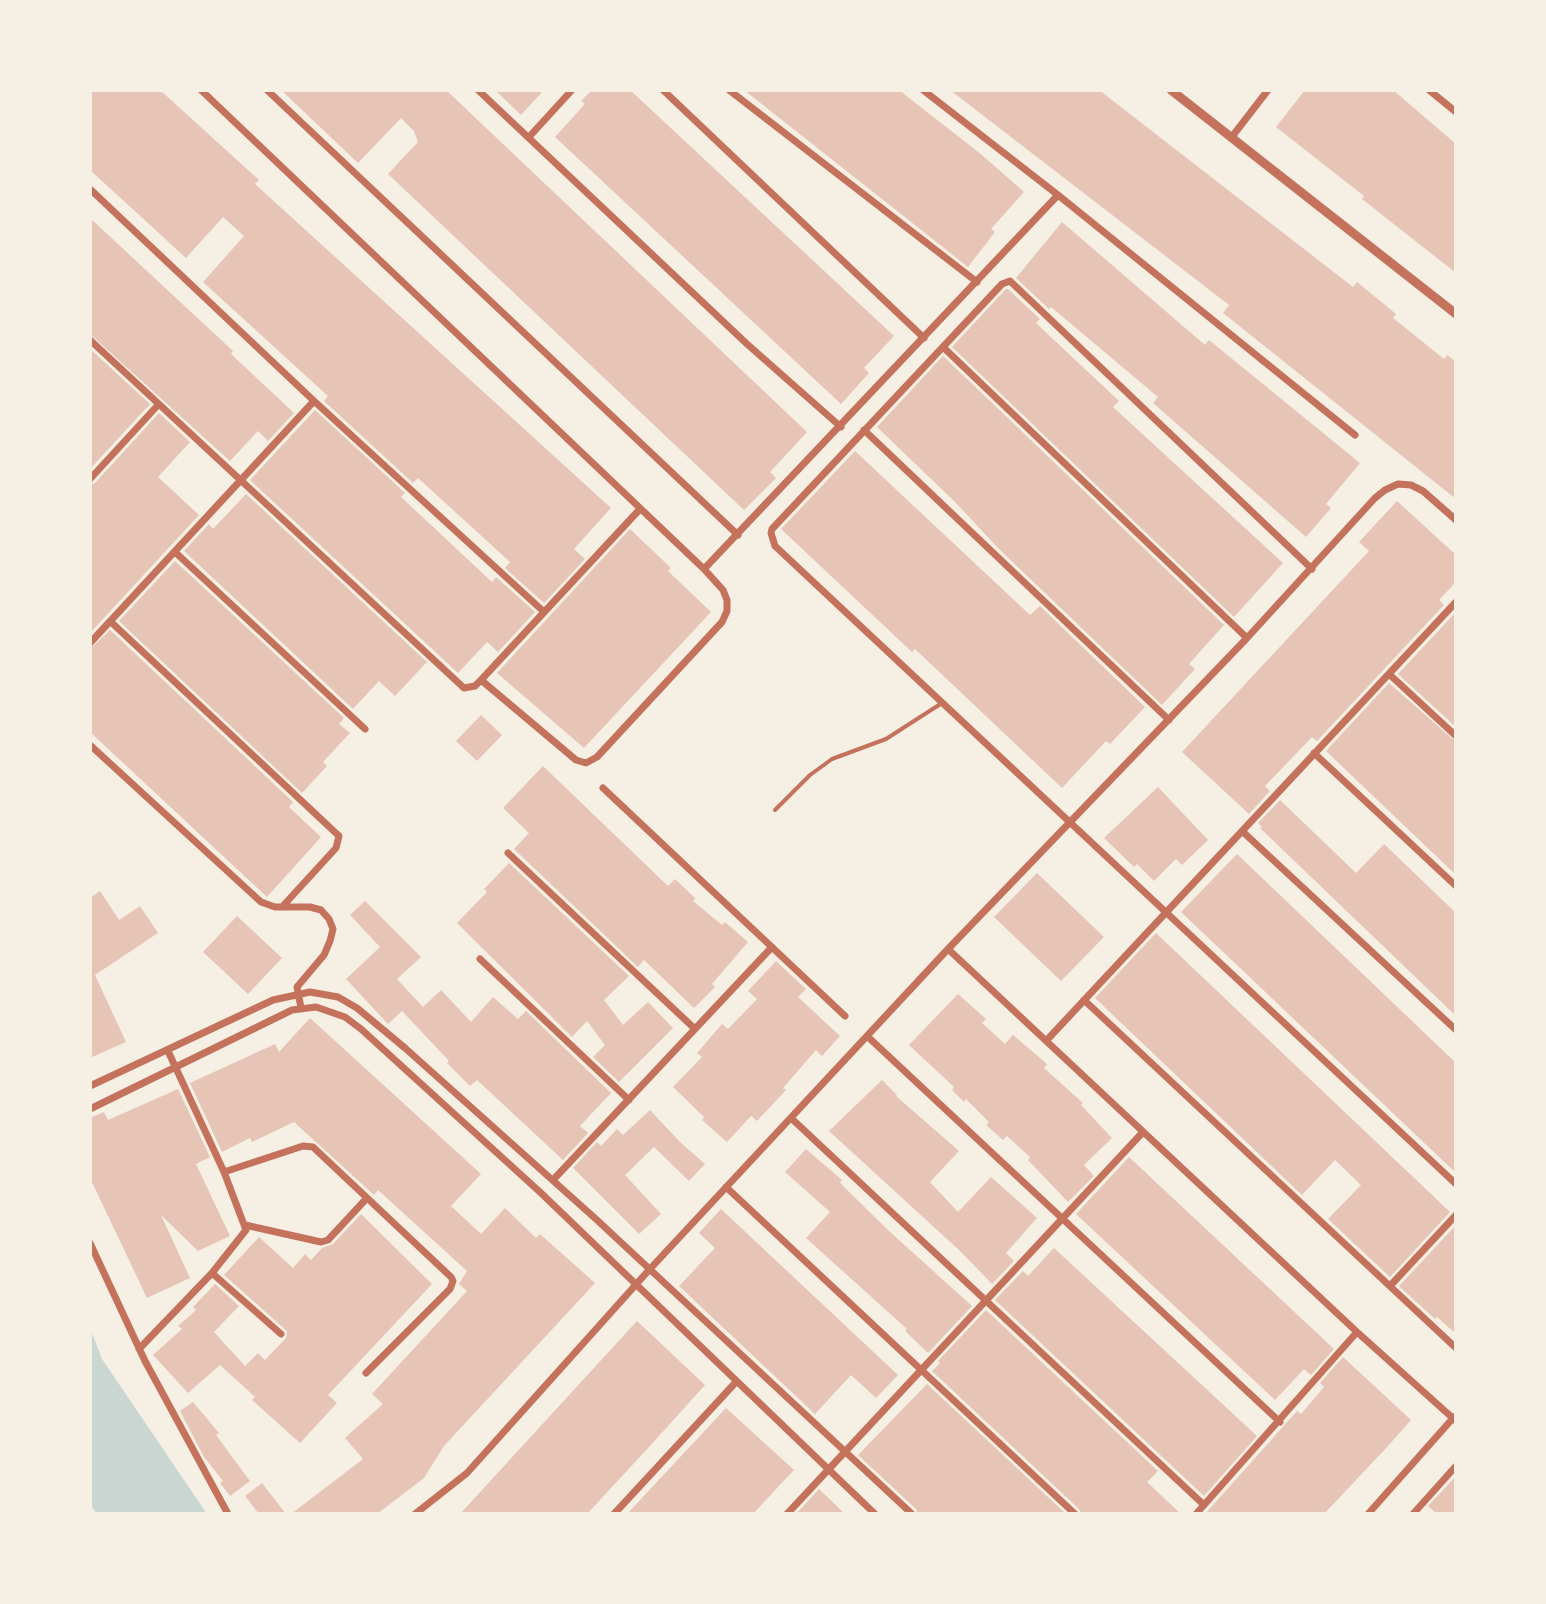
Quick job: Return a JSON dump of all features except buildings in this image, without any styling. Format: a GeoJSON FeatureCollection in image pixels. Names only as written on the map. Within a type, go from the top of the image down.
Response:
{"type":"FeatureCollection","features":[{"type":"Feature","properties":{"kind":"street"},"geometry":{"type":"LineString","coordinates":[[201,90],[704,569],[723,590],[727,600],[727,611],[722,622],[597,757],[586,763],[576,760],[481,680]]}},
{"type":"Feature","properties":{"kind":"street"},"geometry":{"type":"LineString","coordinates":[[267,90],[738,535]]}},
{"type":"Feature","properties":{"kind":"street"},"geometry":{"type":"LineString","coordinates":[[478,90],[747,344],[841,427]]}},
{"type":"Feature","properties":{"kind":"street"},"geometry":{"type":"LineString","coordinates":[[529,137],[572,90]]}},
{"type":"Feature","properties":{"kind":"street"},"geometry":{"type":"LineString","coordinates":[[663,90],[924,338]]}},
{"type":"Feature","properties":{"kind":"street"},"geometry":{"type":"LineString","coordinates":[[729,90],[977,282]]}},
{"type":"Feature","properties":{"kind":"street"},"geometry":{"type":"LineString","coordinates":[[923,90],[1355,435]]}},
{"type":"Feature","properties":{"kind":"street"},"geometry":{"type":"LineString","coordinates":[[1171,90],[1456,314]]}},
{"type":"Feature","properties":{"kind":"street"},"geometry":{"type":"LineString","coordinates":[[1231,138],[1268,90]]}},
{"type":"Feature","properties":{"kind":"street"},"geometry":{"type":"LineString","coordinates":[[1429,90],[1439,93],[1456,112]]}},
{"type":"Feature","properties":{"kind":"street"},"geometry":{"type":"LineString","coordinates":[[90,189],[314,401],[543,611]]}},
{"type":"Feature","properties":{"kind":"street"},"geometry":{"type":"LineString","coordinates":[[704,569],[1058,195]]}},
{"type":"Feature","properties":{"kind":"street"},"geometry":{"type":"LineString","coordinates":[[1312,569],[1013,282],[1002,284],[772,529],[771,538],[775,546],[1456,1184]]}},
{"type":"Feature","properties":{"kind":"street"},"geometry":{"type":"LineString","coordinates":[[90,340],[462,687],[475,686],[481,680],[640,509]]}},
{"type":"Feature","properties":{"kind":"street"},"geometry":{"type":"LineString","coordinates":[[943,347],[1247,638]]}},
{"type":"Feature","properties":{"kind":"street"},"geometry":{"type":"LineString","coordinates":[[90,643],[314,401]]}},
{"type":"Feature","properties":{"kind":"street"},"geometry":{"type":"LineString","coordinates":[[90,479],[158,405]]}},
{"type":"Feature","properties":{"kind":"street"},"geometry":{"type":"LineString","coordinates":[[864,430],[1169,720]]}},
{"type":"Feature","properties":{"kind":"street"},"geometry":{"type":"LineString","coordinates":[[415,1514],[467,1473],[726,1187],[948,949],[1312,569],[1375,498],[1398,484],[1411,485],[1423,491],[1456,520]]}},
{"type":"Feature","properties":{"kind":"street"},"geometry":{"type":"LineString","coordinates":[[175,552],[365,729]]}},
{"type":"Feature","properties":{"kind":"street"},"geometry":{"type":"LineString","coordinates":[[1046,1041],[1456,602]]}},
{"type":"Feature","properties":{"kind":"street"},"geometry":{"type":"LineString","coordinates":[[111,622],[339,836],[336,848],[282,907]]}},
{"type":"Feature","properties":{"kind":"street"},"geometry":{"type":"LineString","coordinates":[[1389,674],[1456,736]]}},
{"type":"Feature","properties":{"kind":"street"},"geometry":{"type":"LineString","coordinates":[[90,745],[261,902],[267,906],[310,907],[321,910],[329,919],[333,929],[324,955],[300,982],[298,993],[301,1008]]}},
{"type":"Feature","properties":{"kind":"street"},"geometry":{"type":"LineString","coordinates":[[1314,753],[1456,886]]}},
{"type":"Feature","properties":{"kind":"street"},"geometry":{"type":"LineString","coordinates":[[603,788],[845,1016]]}},
{"type":"Feature","properties":{"kind":"street"},"geometry":{"type":"LineString","coordinates":[[1242,831],[1456,1030]]}},
{"type":"Feature","properties":{"kind":"street"},"geometry":{"type":"LineString","coordinates":[[508,853],[695,1029]]}},
{"type":"Feature","properties":{"kind":"street"},"geometry":{"type":"LineString","coordinates":[[553,1180],[772,947]]}},
{"type":"Feature","properties":{"kind":"street"},"geometry":{"type":"LineString","coordinates":[[948,949],[1357,1332],[1455,1418],[1368,1514]]}},
{"type":"Feature","properties":{"kind":"street"},"geometry":{"type":"LineString","coordinates":[[480,959],[629,1100]]}},
{"type":"Feature","properties":{"kind":"street"},"geometry":{"type":"LineString","coordinates":[[90,1086],[273,1000],[298,993],[320,992],[338,997],[357,1008],[553,1180],[912,1514]]}},
{"type":"Feature","properties":{"kind":"street"},"geometry":{"type":"LineString","coordinates":[[1084,1000],[1456,1348]]}},
{"type":"Feature","properties":{"kind":"street"},"geometry":{"type":"LineString","coordinates":[[90,1109],[275,1017],[301,1008],[330,1011],[345,1017],[541,1193],[875,1514]]}},
{"type":"Feature","properties":{"kind":"street"},"geometry":{"type":"LineString","coordinates":[[867,1036],[1280,1422]]}},
{"type":"Feature","properties":{"kind":"street"},"geometry":{"type":"LineString","coordinates":[[139,1349],[245,1235],[245,1225],[224,1172],[168,1051]]}},
{"type":"Feature","properties":{"kind":"street"},"geometry":{"type":"LineString","coordinates":[[791,1118],[1204,1505]]}},
{"type":"Feature","properties":{"kind":"street"},"geometry":{"type":"LineString","coordinates":[[787,1514],[1143,1132]]}},
{"type":"Feature","properties":{"kind":"street"},"geometry":{"type":"LineString","coordinates":[[224,1172],[308,1145],[453,1281],[450,1289],[366,1373]]}},
{"type":"Feature","properties":{"kind":"street"},"geometry":{"type":"LineString","coordinates":[[726,1187],[1075,1514]]}},
{"type":"Feature","properties":{"kind":"street"},"geometry":{"type":"LineString","coordinates":[[245,1225],[321,1242],[328,1240],[367,1198]]}},
{"type":"Feature","properties":{"kind":"street"},"geometry":{"type":"LineString","coordinates":[[1390,1286],[1456,1215]]}},
{"type":"Feature","properties":{"kind":"street"},"geometry":{"type":"LineString","coordinates":[[90,1243],[139,1349],[228,1514]]}},
{"type":"Feature","properties":{"kind":"street"},"geometry":{"type":"LineString","coordinates":[[212,1273],[281,1334]]}},
{"type":"Feature","properties":{"kind":"street"},"geometry":{"type":"LineString","coordinates":[[1196,1514],[1357,1332]]}},
{"type":"Feature","properties":{"kind":"street"},"geometry":{"type":"LineString","coordinates":[[614,1514],[736,1382]]}},
{"type":"Feature","properties":{"kind":"street"},"geometry":{"type":"LineString","coordinates":[[1413,1514],[1456,1466]]}},
{"type":"Feature","properties":{"kind":"lane"},"geometry":{"type":"LineString","coordinates":[[775,810],[810,775],[832,759],[886,739],[942,703]]}},
{"type":"Feature","properties":{"kind":"shaded area"},"geometry":{"type":"Polygon","coordinates":[[[90,1328],[102,1359],[207,1514],[97,1514],[92,1507],[90,1328]]]}}]}
